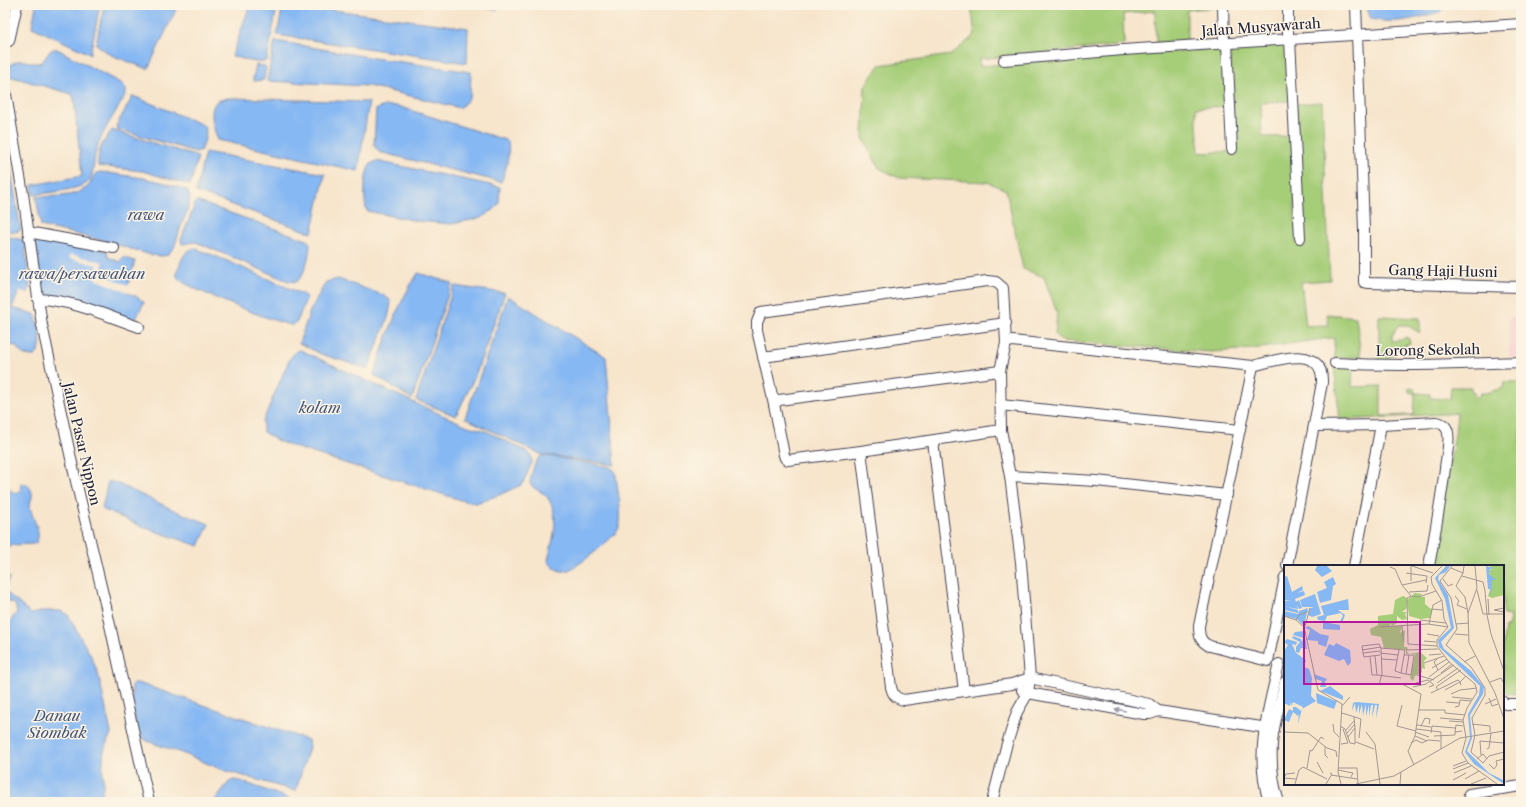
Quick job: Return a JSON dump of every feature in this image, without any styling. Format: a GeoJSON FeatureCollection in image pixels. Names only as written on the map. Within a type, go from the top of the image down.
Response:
{"type":"FeatureCollection","features":[{"type":"Feature","properties":{"kind":"street"},"geometry":{"type":"LineString","coordinates":[[9,41],[17,5]]}},
{"type":"Feature","properties":{"kind":"street"},"geometry":{"type":"LineString","coordinates":[[1224,5],[1232,150]]}},
{"type":"Feature","properties":{"kind":"street"},"geometry":{"type":"LineString","coordinates":[[1288,5],[1300,238]]}},
{"type":"Feature","properties":{"kind":"street"},"geometry":{"type":"LineString","coordinates":[[1356,5],[1357,35]]}},
{"type":"Feature","properties":{"kind":"street","name":"Jalan Musyawarah"},"geometry":{"type":"LineString","coordinates":[[1004,60],[1123,50],[1521,24]]}},
{"type":"Feature","properties":{"kind":"street","name":"Gang Haji Husni"},"geometry":{"type":"LineString","coordinates":[[1357,35],[1356,44],[1364,229],[1364,282],[1521,287]]}},
{"type":"Feature","properties":{"kind":"street","name":"Jalan Pasar Nippon"},"geometry":{"type":"LineString","coordinates":[[5,89],[36,233],[38,299],[42,325],[73,470],[106,607],[149,802]]}},
{"type":"Feature","properties":{"kind":"street"},"geometry":{"type":"LineString","coordinates":[[36,233],[114,248]]}},
{"type":"Feature","properties":{"kind":"street"},"geometry":{"type":"LineString","coordinates":[[992,802],[1017,712],[1028,693],[1030,678],[1021,562],[1010,476],[1001,430],[1000,371],[1006,343],[1003,288],[996,282],[987,281],[761,312],[757,322],[757,330],[786,459],[795,460],[1001,430]]}},
{"type":"Feature","properties":{"kind":"street"},"geometry":{"type":"LineString","coordinates":[[38,299],[52,299],[71,304],[139,327]]}},
{"type":"Feature","properties":{"kind":"street"},"geometry":{"type":"LineString","coordinates":[[763,357],[1006,323]]}},
{"type":"Feature","properties":{"kind":"street"},"geometry":{"type":"LineString","coordinates":[[1006,343],[1012,341],[1253,366],[1288,357],[1309,359],[1320,366],[1323,373],[1315,426],[1287,565]]}},
{"type":"Feature","properties":{"kind":"street","name":"Lorong Sekolah"},"geometry":{"type":"LineString","coordinates":[[1335,363],[1401,365],[1521,362]]}},
{"type":"Feature","properties":{"kind":"street"},"geometry":{"type":"LineString","coordinates":[[1253,366],[1200,626],[1200,638],[1204,644],[1210,646],[1282,664],[1269,728],[1279,802]]}},
{"type":"Feature","properties":{"kind":"street"},"geometry":{"type":"LineString","coordinates":[[774,404],[779,400],[1000,371]]}},
{"type":"Feature","properties":{"kind":"street"},"geometry":{"type":"LineString","coordinates":[[1000,405],[1240,430]]}},
{"type":"Feature","properties":{"kind":"street"},"geometry":{"type":"LineString","coordinates":[[1315,426],[1436,422],[1445,426],[1448,433],[1448,441],[1442,489],[1429,565]]}},
{"type":"Feature","properties":{"kind":"street"},"geometry":{"type":"LineString","coordinates":[[1354,565],[1381,425]]}},
{"type":"Feature","properties":{"kind":"street"},"geometry":{"type":"LineString","coordinates":[[933,441],[964,691]]}},
{"type":"Feature","properties":{"kind":"street"},"geometry":{"type":"LineString","coordinates":[[861,451],[893,694],[898,699],[904,700],[1012,684],[1030,678],[1149,704],[1158,711]]}},
{"type":"Feature","properties":{"kind":"street"},"geometry":{"type":"LineString","coordinates":[[1010,476],[1096,481],[1227,496]]}},
{"type":"Feature","properties":{"kind":"street"},"geometry":{"type":"LineString","coordinates":[[1268,661],[1284,582]]}},
{"type":"Feature","properties":{"kind":"street"},"geometry":{"type":"LineString","coordinates":[[1012,684],[1028,693],[1144,714],[1158,711],[1269,728]]}},
{"type":"Feature","properties":{"kind":"street"},"geometry":{"type":"LineString","coordinates":[[1051,698],[1054,684]]}},
{"type":"Feature","properties":{"kind":"street"},"geometry":{"type":"LineString","coordinates":[[1269,802],[1263,773],[1262,751],[1284,685]]}},
{"type":"Feature","properties":{"kind":"street"},"geometry":{"type":"LineString","coordinates":[[1504,702],[1512,705],[1521,704]]}},
{"type":"Feature","properties":{"kind":"street"},"geometry":{"type":"LineString","coordinates":[[1468,794],[1521,786]]}},
{"type":"Feature","properties":{"kind":"shaded area"},"geometry":{"type":"Polygon","coordinates":[[[1521,317],[1521,358],[1509,359],[1509,318],[1521,317]]]}},
{"type":"Feature","properties":{"kind":"green space"},"geometry":{"type":"Polygon","coordinates":[[[971,5],[1220,5],[1220,7],[1187,10],[1187,40],[1156,43],[1155,11],[1123,14],[1124,45],[979,59],[980,66],[1224,48],[1226,106],[1196,108],[1199,153],[1236,151],[1230,50],[1287,44],[1290,101],[1261,103],[1262,137],[1293,136],[1296,242],[1303,241],[1296,104],[1322,102],[1330,280],[1301,282],[1306,326],[1329,325],[1327,314],[1356,317],[1361,357],[1335,358],[1334,339],[1330,338],[1254,349],[1211,352],[1062,341],[1055,335],[1057,313],[1044,277],[1023,269],[1006,190],[987,182],[899,178],[879,168],[863,138],[865,86],[879,65],[951,55],[975,35],[971,5]]]}},
{"type":"Feature","properties":{"kind":"green space"},"geometry":{"type":"Polygon","coordinates":[[[1379,316],[1420,318],[1420,333],[1407,325],[1398,325],[1392,336],[1392,341],[1401,340],[1406,337],[1409,339],[1410,343],[1395,349],[1395,354],[1389,357],[1388,362],[1379,362],[1379,316]]]}},
{"type":"Feature","properties":{"kind":"green space"},"geometry":{"type":"Polygon","coordinates":[[[1334,366],[1353,367],[1352,387],[1381,386],[1381,416],[1414,415],[1415,394],[1409,392],[1408,389],[1414,388],[1415,393],[1430,394],[1430,398],[1450,399],[1451,387],[1471,387],[1471,391],[1474,392],[1474,398],[1479,397],[1480,393],[1486,393],[1503,388],[1504,382],[1521,382],[1521,658],[1519,659],[1516,694],[1504,692],[1504,634],[1505,627],[1508,627],[1510,616],[1504,615],[1504,565],[1431,565],[1455,434],[1457,413],[1340,420],[1334,366]]]}},
{"type":"Feature","properties":{"kind":"water"},"geometry":{"type":"Polygon","coordinates":[[[5,5],[13,5],[5,41],[5,5]]]}},
{"type":"Feature","properties":{"kind":"water"},"geometry":{"type":"Polygon","coordinates":[[[36,5],[100,5],[90,54],[32,27],[36,5]]]}},
{"type":"Feature","properties":{"kind":"water"},"geometry":{"type":"Polygon","coordinates":[[[104,5],[178,5],[148,69],[111,55],[96,44],[104,5]]]}},
{"type":"Feature","properties":{"kind":"water"},"geometry":{"type":"Polygon","coordinates":[[[250,5],[277,6],[267,60],[264,62],[255,62],[232,56],[250,5]]]}},
{"type":"Feature","properties":{"kind":"water"},"geometry":{"type":"Polygon","coordinates":[[[283,5],[296,5],[468,28],[467,63],[277,35],[283,5]]]}},
{"type":"Feature","properties":{"kind":"water"},"geometry":{"type":"Polygon","coordinates":[[[471,5],[502,5],[496,10],[471,5]]]}},
{"type":"Feature","properties":{"kind":"water"},"geometry":{"type":"Polygon","coordinates":[[[1366,5],[1447,5],[1442,8],[1442,11],[1433,14],[1407,20],[1380,21],[1371,19],[1366,5]]]}},
{"type":"Feature","properties":{"kind":"water"},"geometry":{"type":"Polygon","coordinates":[[[275,41],[374,58],[471,72],[470,97],[460,108],[369,86],[267,81],[275,41]]]}},
{"type":"Feature","properties":{"kind":"water"},"geometry":{"type":"Polygon","coordinates":[[[53,49],[57,49],[122,84],[126,89],[126,94],[105,129],[99,143],[95,155],[93,173],[90,180],[76,188],[33,195],[32,185],[82,176],[74,99],[72,94],[9,76],[7,72],[7,67],[18,61],[32,63],[42,62],[53,49]]]}},
{"type":"Feature","properties":{"kind":"water"},"geometry":{"type":"Polygon","coordinates":[[[256,65],[266,67],[264,80],[254,81],[253,79],[256,65]]]}},
{"type":"Feature","properties":{"kind":"water"},"geometry":{"type":"Polygon","coordinates":[[[133,96],[203,125],[206,130],[206,134],[201,150],[196,152],[117,129],[116,126],[133,96]]]}},
{"type":"Feature","properties":{"kind":"water"},"geometry":{"type":"Polygon","coordinates":[[[228,98],[369,102],[358,171],[218,140],[212,110],[216,102],[228,98]]]}},
{"type":"Feature","properties":{"kind":"water"},"geometry":{"type":"Polygon","coordinates":[[[385,106],[397,106],[505,140],[508,142],[508,158],[501,182],[379,152],[374,145],[376,109],[385,106]]]}},
{"type":"Feature","properties":{"kind":"water"},"geometry":{"type":"Polygon","coordinates":[[[112,130],[198,157],[190,185],[142,171],[98,166],[98,155],[101,146],[112,130]]]}},
{"type":"Feature","properties":{"kind":"water"},"geometry":{"type":"Polygon","coordinates":[[[5,137],[21,230],[16,232],[5,231],[5,137]]]}},
{"type":"Feature","properties":{"kind":"water"},"geometry":{"type":"Polygon","coordinates":[[[205,152],[325,174],[312,233],[196,192],[205,152]]]}},
{"type":"Feature","properties":{"kind":"water"},"geometry":{"type":"Polygon","coordinates":[[[376,161],[500,187],[499,204],[481,218],[451,224],[418,221],[367,211],[365,187],[367,173],[371,164],[376,161]]]}},
{"type":"Feature","properties":{"kind":"water","name":"rawa"},"geometry":{"type":"Polygon","coordinates":[[[101,172],[143,178],[187,190],[190,198],[187,212],[174,248],[167,255],[151,255],[105,241],[41,226],[36,197],[62,196],[81,191],[88,187],[96,173],[101,172]]]}},
{"type":"Feature","properties":{"kind":"water"},"geometry":{"type":"Polygon","coordinates":[[[196,201],[307,240],[310,243],[309,253],[302,275],[296,282],[288,281],[196,242],[182,244],[181,240],[196,201]]]}},
{"type":"Feature","properties":{"kind":"water"},"geometry":{"type":"Polygon","coordinates":[[[5,236],[24,240],[30,287],[28,293],[19,291],[13,306],[5,303],[5,236]]]}},
{"type":"Feature","properties":{"kind":"water","name":"rawa/persawahan"},"geometry":{"type":"Polygon","coordinates":[[[35,236],[107,251],[108,257],[120,262],[123,257],[135,261],[126,292],[136,296],[144,302],[135,321],[71,301],[42,294],[35,236]]]}},
{"type":"Feature","properties":{"kind":"water"},"geometry":{"type":"Polygon","coordinates":[[[194,248],[225,260],[305,296],[306,299],[297,322],[292,325],[269,318],[213,297],[184,283],[178,278],[177,271],[185,254],[194,248]]]}},
{"type":"Feature","properties":{"kind":"water"},"geometry":{"type":"Polygon","coordinates":[[[418,273],[452,283],[412,399],[374,375],[393,322],[404,297],[418,273]]]}},
{"type":"Feature","properties":{"kind":"water"},"geometry":{"type":"Polygon","coordinates":[[[338,279],[383,295],[389,299],[391,303],[388,318],[368,369],[321,354],[299,343],[310,311],[326,282],[338,279]]]}},
{"type":"Feature","properties":{"kind":"water"},"geometry":{"type":"Polygon","coordinates":[[[454,286],[505,293],[475,376],[456,416],[416,400],[454,286]]]}},
{"type":"Feature","properties":{"kind":"water"},"geometry":{"type":"Polygon","coordinates":[[[508,296],[606,357],[615,465],[540,454],[465,418],[508,296]]]}},
{"type":"Feature","properties":{"kind":"water"},"geometry":{"type":"Polygon","coordinates":[[[5,306],[35,314],[41,341],[35,356],[24,354],[16,346],[5,344],[5,306]]]}},
{"type":"Feature","properties":{"kind":"water","name":"kolam"},"geometry":{"type":"Polygon","coordinates":[[[300,350],[426,408],[468,426],[486,431],[528,452],[531,455],[532,462],[524,481],[521,485],[476,503],[464,501],[278,441],[263,432],[263,421],[289,360],[296,351],[300,350]]]}},
{"type":"Feature","properties":{"kind":"water"},"geometry":{"type":"Polygon","coordinates":[[[541,456],[549,456],[610,467],[615,471],[616,475],[620,512],[620,525],[618,530],[593,554],[565,571],[560,571],[555,568],[548,560],[555,528],[554,512],[551,504],[545,495],[530,484],[534,465],[541,456]]]}},
{"type":"Feature","properties":{"kind":"water"},"geometry":{"type":"Polygon","coordinates":[[[108,481],[116,483],[176,511],[209,524],[199,546],[143,527],[102,509],[108,481]]]}},
{"type":"Feature","properties":{"kind":"water"},"geometry":{"type":"Polygon","coordinates":[[[5,482],[8,488],[15,494],[20,492],[21,483],[31,489],[32,495],[30,506],[37,529],[38,539],[36,543],[33,544],[11,545],[5,555],[5,482]]]}},
{"type":"Feature","properties":{"kind":"water"},"geometry":{"type":"Polygon","coordinates":[[[5,569],[9,578],[5,589],[5,569]]]}},
{"type":"Feature","properties":{"kind":"water","name":"Danau Siombak"},"geometry":{"type":"Polygon","coordinates":[[[5,589],[6,592],[31,614],[45,611],[61,611],[68,615],[91,656],[98,673],[111,733],[104,753],[103,787],[101,797],[98,802],[5,802],[5,631],[8,629],[9,623],[17,612],[15,604],[5,600],[5,589]]]}},
{"type":"Feature","properties":{"kind":"water"},"geometry":{"type":"Polygon","coordinates":[[[138,683],[308,740],[309,747],[296,790],[223,770],[147,741],[141,736],[136,724],[133,710],[132,685],[138,683]]]}},
{"type":"Feature","properties":{"kind":"water"},"geometry":{"type":"Polygon","coordinates":[[[234,780],[241,781],[298,802],[213,802],[229,782],[234,780]]]}},
{"type":"Feature","properties":{"kind":"pier"},"geometry":{"type":"Polygon","coordinates":[[[70,254],[103,262],[102,274],[130,286],[128,291],[142,298],[95,279],[97,265],[69,258],[70,254]]]}}]}
